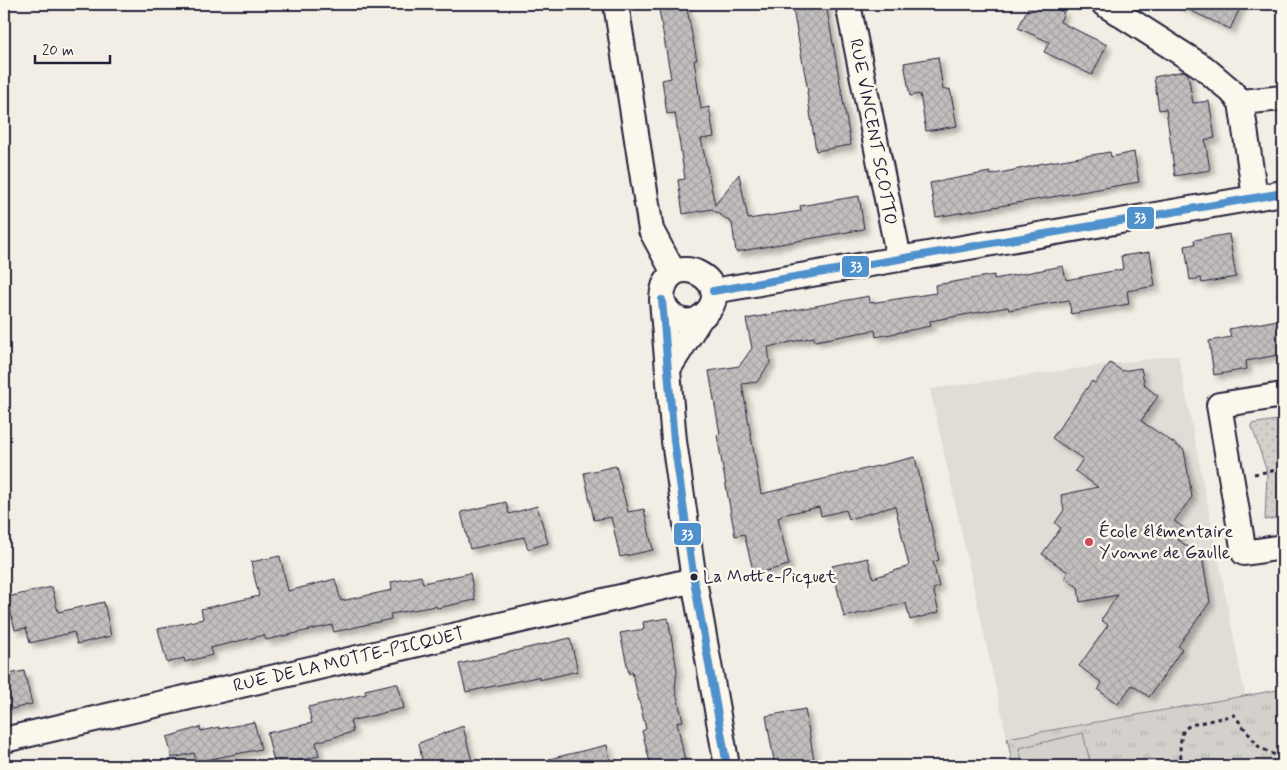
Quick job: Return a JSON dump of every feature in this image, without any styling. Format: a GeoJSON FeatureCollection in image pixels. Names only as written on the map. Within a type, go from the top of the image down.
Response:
{"type":"FeatureCollection","features":[{"type":"Feature","properties":{"kind":"street"},"geometry":{"type":"LineString","coordinates":[[616,4],[651,230],[674,273]]}},
{"type":"Feature","properties":{"kind":"street","name":"RUE VINCENT SCOTTO"},"geometry":{"type":"LineString","coordinates":[[848,4],[898,259]]}},
{"type":"Feature","properties":{"kind":"street"},"geometry":{"type":"LineString","coordinates":[[1104,4],[1203,67],[1241,102],[1256,197]]}},
{"type":"Feature","properties":{"kind":"street"},"geometry":{"type":"LineString","coordinates":[[1241,102],[1283,98]]}},
{"type":"Feature","properties":{"kind":"street"},"geometry":{"type":"LineString","coordinates":[[713,291],[1283,193]]}},
{"type":"Feature","properties":{"kind":"street"},"geometry":{"type":"LineString","coordinates":[[668,369],[701,317],[709,310],[713,301],[713,291],[709,282],[702,274],[693,270],[683,270],[674,273],[666,280],[662,290],[662,300],[674,441],[694,580],[727,766]]}},
{"type":"Feature","properties":{"kind":"street"},"geometry":{"type":"LineString","coordinates":[[662,300],[665,309],[672,317],[692,321],[701,317]]}},
{"type":"Feature","properties":{"kind":"street"},"geometry":{"type":"LineString","coordinates":[[1283,395],[1219,405],[1244,553],[1283,547]]}},
{"type":"Feature","properties":{"kind":"street","name":"RUE DE LA MOTTE-PICQUET"},"geometry":{"type":"LineString","coordinates":[[4,740],[694,580]]}},
{"type":"Feature","properties":{"kind":"path"},"geometry":{"type":"LineString","coordinates":[[1183,766],[1179,751],[1184,729],[1191,725],[1234,715],[1259,747],[1283,759]]}},
{"type":"Feature","properties":{"kind":"shaded area","name":"École élémentaire Yvonne de Gaulle"},"geometry":{"type":"Polygon","coordinates":[[[1178,355],[1245,695],[1007,738],[930,389],[1178,355]]]}},
{"type":"Feature","properties":{"kind":"green space"},"geometry":{"type":"Polygon","coordinates":[[[1283,419],[1283,517],[1265,520],[1267,472],[1251,424],[1283,419]]]}},
{"type":"Feature","properties":{"kind":"green space"},"geometry":{"type":"Polygon","coordinates":[[[1283,689],[1283,766],[1013,766],[1007,738],[1283,689]]]}},
{"type":"Feature","properties":{"kind":"green space"},"geometry":{"type":"Polygon","coordinates":[[[1083,733],[1091,766],[1023,766],[1019,748],[1083,733]]]}},
{"type":"Feature","properties":{"kind":"building"},"geometry":{"type":"Polygon","coordinates":[[[658,4],[686,4],[697,60],[694,60],[701,109],[709,107],[714,137],[701,139],[715,205],[739,174],[748,219],[801,211],[800,206],[859,196],[864,229],[736,252],[732,223],[712,209],[683,214],[678,180],[685,179],[675,113],[667,114],[662,80],[671,78],[658,4]]]}},
{"type":"Feature","properties":{"kind":"building"},"geometry":{"type":"Polygon","coordinates":[[[792,4],[826,4],[851,145],[816,151],[808,91],[792,4]]]}},
{"type":"Feature","properties":{"kind":"building"},"geometry":{"type":"Polygon","coordinates":[[[1030,4],[1047,4],[1064,12],[1060,22],[1107,45],[1092,75],[1044,52],[1049,42],[1018,28],[1030,4]]]}},
{"type":"Feature","properties":{"kind":"building"},"geometry":{"type":"Polygon","coordinates":[[[1176,4],[1242,4],[1230,29],[1176,4]]]}},
{"type":"Feature","properties":{"kind":"building"},"geometry":{"type":"Polygon","coordinates":[[[938,57],[943,90],[950,89],[957,126],[926,131],[920,94],[910,96],[904,63],[938,57]]]}},
{"type":"Feature","properties":{"kind":"building"},"geometry":{"type":"Polygon","coordinates":[[[1184,71],[1188,74],[1193,103],[1209,101],[1215,138],[1205,140],[1210,170],[1175,176],[1166,109],[1159,110],[1154,77],[1184,71]]]}},
{"type":"Feature","properties":{"kind":"building"},"geometry":{"type":"Polygon","coordinates":[[[1110,152],[1111,157],[1134,152],[1139,182],[936,217],[930,183],[990,172],[990,175],[1038,164],[1110,152]]]}},
{"type":"Feature","properties":{"kind":"building"},"geometry":{"type":"Polygon","coordinates":[[[1229,234],[1236,277],[1202,283],[1201,278],[1190,280],[1185,246],[1195,244],[1194,240],[1229,234]]]}},
{"type":"Feature","properties":{"kind":"building"},"geometry":{"type":"Polygon","coordinates":[[[1150,252],[1155,286],[1127,291],[1129,304],[1071,314],[1069,300],[1009,310],[1008,307],[930,321],[931,326],[876,337],[875,330],[815,341],[814,337],[768,347],[770,363],[757,382],[742,384],[761,494],[915,457],[939,560],[933,562],[939,587],[933,589],[939,612],[910,620],[906,603],[844,617],[832,566],[868,558],[873,578],[909,566],[895,506],[849,519],[846,510],[821,516],[819,507],[781,515],[778,518],[789,565],[754,574],[744,534],[735,536],[717,435],[720,434],[709,371],[739,366],[745,358],[752,348],[746,319],[869,296],[870,303],[936,293],[935,285],[994,275],[994,279],[1063,266],[1066,280],[1123,269],[1121,256],[1150,252]]]}},
{"type":"Feature","properties":{"kind":"building"},"geometry":{"type":"Polygon","coordinates":[[[1283,319],[1283,354],[1246,361],[1247,369],[1214,375],[1209,341],[1231,337],[1229,329],[1283,319]]]}},
{"type":"Feature","properties":{"kind":"building"},"geometry":{"type":"Polygon","coordinates":[[[1110,363],[1122,371],[1141,368],[1145,386],[1158,396],[1141,421],[1184,450],[1192,497],[1174,521],[1185,529],[1177,539],[1202,557],[1210,602],[1178,646],[1182,649],[1149,697],[1132,685],[1118,704],[1098,690],[1102,683],[1079,666],[1108,625],[1101,620],[1118,595],[1080,602],[1078,587],[1064,578],[1068,572],[1042,554],[1061,528],[1055,523],[1064,510],[1061,495],[1098,487],[1075,471],[1083,459],[1052,438],[1092,381],[1095,383],[1110,363]]]}},
{"type":"Feature","properties":{"kind":"building"},"geometry":{"type":"Polygon","coordinates":[[[616,466],[628,512],[644,509],[653,550],[620,557],[611,517],[594,520],[584,473],[616,466]]]}},
{"type":"Feature","properties":{"kind":"building"},"geometry":{"type":"Polygon","coordinates":[[[506,502],[509,514],[537,506],[548,543],[528,549],[524,537],[470,549],[461,512],[506,502]]]}},
{"type":"Feature","properties":{"kind":"building"},"geometry":{"type":"Polygon","coordinates":[[[280,556],[288,591],[335,579],[341,601],[392,590],[391,582],[421,576],[423,583],[470,573],[475,600],[437,608],[436,606],[390,614],[391,619],[334,632],[332,625],[266,640],[264,635],[210,648],[212,655],[185,662],[184,658],[167,663],[158,629],[203,619],[201,609],[259,596],[251,562],[280,556]]]}},
{"type":"Feature","properties":{"kind":"building"},"geometry":{"type":"Polygon","coordinates":[[[52,587],[58,612],[104,602],[111,636],[77,644],[74,632],[30,643],[26,628],[15,630],[7,597],[52,587]]]}},
{"type":"Feature","properties":{"kind":"building"},"geometry":{"type":"Polygon","coordinates":[[[668,618],[677,671],[675,688],[683,721],[677,722],[686,766],[651,766],[642,731],[646,729],[632,672],[629,674],[620,633],[644,629],[643,622],[668,618]]]}},
{"type":"Feature","properties":{"kind":"building"},"geometry":{"type":"Polygon","coordinates":[[[570,638],[578,671],[539,680],[539,676],[466,692],[459,664],[570,638]]]}},
{"type":"Feature","properties":{"kind":"building"},"geometry":{"type":"Polygon","coordinates":[[[24,671],[32,704],[4,711],[4,675],[24,671]]]}},
{"type":"Feature","properties":{"kind":"building"},"geometry":{"type":"Polygon","coordinates":[[[398,684],[404,708],[350,721],[353,732],[316,742],[319,756],[275,766],[267,733],[312,723],[308,707],[366,694],[365,690],[398,684]]]}},
{"type":"Feature","properties":{"kind":"building"},"geometry":{"type":"Polygon","coordinates":[[[805,709],[815,766],[775,766],[766,716],[805,709]]]}},
{"type":"Feature","properties":{"kind":"building"},"geometry":{"type":"Polygon","coordinates":[[[254,722],[261,749],[196,762],[194,753],[172,758],[167,737],[200,727],[201,731],[254,722]]]}},
{"type":"Feature","properties":{"kind":"building"},"geometry":{"type":"Polygon","coordinates":[[[463,726],[473,766],[423,766],[419,743],[463,726]]]}},
{"type":"Feature","properties":{"kind":"building"},"geometry":{"type":"Polygon","coordinates":[[[607,745],[611,766],[550,766],[549,759],[607,745]]]}},
{"type":"Feature","properties":{"kind":"transit line","name":"33"},"geometry":{"type":"LineString","coordinates":[[713,291],[1283,193]]}},
{"type":"Feature","properties":{"kind":"transit line","name":"33"},"geometry":{"type":"LineString","coordinates":[[662,300],[674,441],[694,580],[727,766]]}},
{"type":"Feature","properties":{"kind":"place","name":"École élémentaire Yvonne de Gaulle"},"geometry":{"type":"Point","coordinates":[1089,542]}},
{"type":"Feature","properties":{"kind":"place","name":"La Motte-Picquet"},"geometry":{"type":"Point","coordinates":[694,577]}}]}
